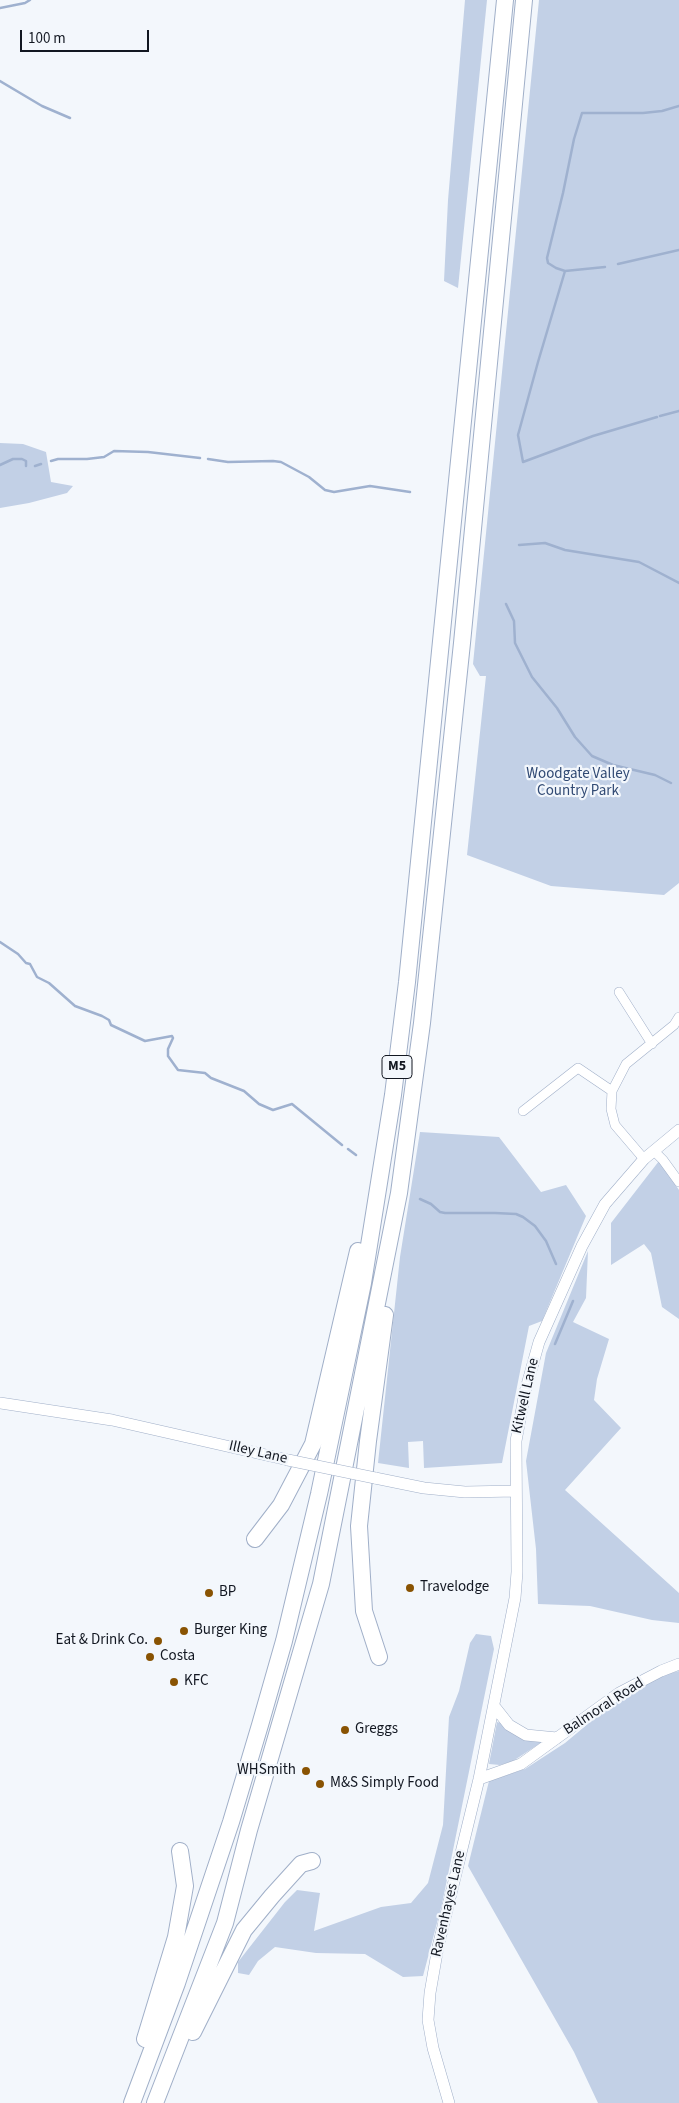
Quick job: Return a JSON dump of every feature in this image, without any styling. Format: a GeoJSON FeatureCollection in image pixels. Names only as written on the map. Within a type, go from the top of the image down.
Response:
{"type":"FeatureCollection","features":[{"type":"Feature","properties":{"kind":"highway","name":"M5"},"geometry":{"type":"LineString","coordinates":[[132,2103],[177,1982],[231,1822],[284,1641],[319,1494],[363,1283],[389,1120],[410,953],[505,0]]}},
{"type":"Feature","properties":{"kind":"highway","name":"M5"},"geometry":{"type":"LineString","coordinates":[[155,2103],[226,1923],[249,1830],[321,1584],[399,1193],[422,1023],[462,643],[476,474],[524,0]]}},
{"type":"Feature","properties":{"kind":"highway"},"geometry":{"type":"LineString","coordinates":[[255,1539],[281,1505],[313,1444],[389,1120]]}},
{"type":"Feature","properties":{"kind":"highway"},"geometry":{"type":"LineString","coordinates":[[379,1657],[364,1611],[359,1526],[399,1193]]}},
{"type":"Feature","properties":{"kind":"highway"},"geometry":{"type":"LineString","coordinates":[[126,2103],[176,1937],[184,1886],[180,1851]]}},
{"type":"Feature","properties":{"kind":"highway"},"geometry":{"type":"LineString","coordinates":[[161,2103],[244,1930],[301,1864],[312,1861]]}},
{"type":"Feature","properties":{"kind":"street"},"geometry":{"type":"LineString","coordinates":[[619,992],[652,1044]]}},
{"type":"Feature","properties":{"kind":"street"},"geometry":{"type":"LineString","coordinates":[[644,1159],[615,1125],[610,1109],[612,1091],[626,1064],[674,1025],[679,1017]]}},
{"type":"Feature","properties":{"kind":"street"},"geometry":{"type":"LineString","coordinates":[[523,1111],[578,1068],[612,1091]]}},
{"type":"Feature","properties":{"kind":"street","name":"Kitwell Lane"},"geometry":{"type":"LineString","coordinates":[[494,1706],[515,1598],[517,1572],[516,1441],[525,1392],[539,1342],[582,1246],[605,1204],[644,1159],[679,1130]]}},
{"type":"Feature","properties":{"kind":"street"},"geometry":{"type":"LineString","coordinates":[[654,1151],[679,1182]]}},
{"type":"Feature","properties":{"kind":"street","name":"Illey Lane"},"geometry":{"type":"LineString","coordinates":[[0,1403],[112,1420],[288,1460],[424,1488],[465,1492],[516,1491]]}},
{"type":"Feature","properties":{"kind":"street","name":"Balmoral Road"},"geometry":{"type":"LineString","coordinates":[[479,1779],[521,1764],[619,1693],[661,1671],[679,1664]]}},
{"type":"Feature","properties":{"kind":"street","name":"Balmoral Road"},"geometry":{"type":"LineString","coordinates":[[494,1706],[509,1725],[526,1735],[556,1738]]}},
{"type":"Feature","properties":{"kind":"street","name":"Ravenhayes Lane"},"geometry":{"type":"LineString","coordinates":[[449,2103],[431,2039],[428,2020],[430,1993],[438,1947],[479,1779],[494,1706]]}},
{"type":"Feature","properties":{"kind":"green space"},"geometry":{"type":"Polygon","coordinates":[[[465,0],[487,0],[458,288],[444,281],[448,200],[465,0]]]}},
{"type":"Feature","properties":{"kind":"green space","name":"Woodgate Valley Country Park"},"geometry":{"type":"Polygon","coordinates":[[[539,0],[679,0],[679,883],[664,895],[551,886],[467,855],[486,676],[480,676],[473,664],[539,0]]]}},
{"type":"Feature","properties":{"kind":"green space"},"geometry":{"type":"Polygon","coordinates":[[[0,443],[23,444],[46,452],[51,482],[73,486],[67,493],[0,508],[0,443]]]}},
{"type":"Feature","properties":{"kind":"green space"},"geometry":{"type":"Polygon","coordinates":[[[420,1132],[499,1137],[541,1192],[566,1185],[586,1216],[542,1321],[529,1326],[502,1463],[424,1468],[423,1441],[408,1442],[409,1468],[378,1463],[400,1257],[420,1132]]]}},
{"type":"Feature","properties":{"kind":"green space"},"geometry":{"type":"Polygon","coordinates":[[[659,1161],[679,1190],[679,1319],[662,1307],[651,1253],[644,1244],[611,1265],[611,1223],[659,1161]]]}},
{"type":"Feature","properties":{"kind":"green space"},"geometry":{"type":"Polygon","coordinates":[[[588,1251],[586,1298],[573,1322],[609,1339],[597,1379],[594,1400],[621,1428],[565,1490],[679,1593],[679,1623],[652,1620],[590,1606],[538,1604],[536,1549],[526,1461],[546,1353],[588,1251]]]}},
{"type":"Feature","properties":{"kind":"green space"},"geometry":{"type":"Polygon","coordinates":[[[476,1634],[491,1636],[494,1649],[442,1904],[423,1976],[403,1977],[365,1954],[316,1953],[275,1947],[258,1961],[249,1975],[238,1973],[238,1962],[285,1902],[297,1890],[320,1893],[314,1931],[381,1907],[411,1903],[428,1883],[443,1825],[449,1717],[459,1691],[470,1643],[476,1634]]]}},
{"type":"Feature","properties":{"kind":"green space"},"geometry":{"type":"Polygon","coordinates":[[[679,1671],[679,2103],[598,2103],[574,2052],[468,1866],[489,1781],[525,1769],[565,1743],[619,1698],[662,1675],[679,1671]]]}},
{"type":"Feature","properties":{"kind":"green space"},"geometry":{"type":"Polygon","coordinates":[[[497,1722],[545,1740],[513,1761],[500,1765],[489,1764],[497,1722]]]}},
{"type":"Feature","properties":{"kind":"waterway"},"geometry":{"type":"LineString","coordinates":[[0,8],[25,3],[30,0]]}},
{"type":"Feature","properties":{"kind":"waterway"},"geometry":{"type":"LineString","coordinates":[[0,81],[42,106],[70,118]]}},
{"type":"Feature","properties":{"kind":"waterway"},"geometry":{"type":"LineString","coordinates":[[565,271],[548,263],[547,258],[574,139],[582,113],[643,113],[662,111],[679,106]]}},
{"type":"Feature","properties":{"kind":"waterway"},"geometry":{"type":"LineString","coordinates":[[618,264],[679,250]]}},
{"type":"Feature","properties":{"kind":"waterway"},"geometry":{"type":"LineString","coordinates":[[605,267],[565,271],[518,435],[523,462],[593,436],[657,417]]}},
{"type":"Feature","properties":{"kind":"waterway"},"geometry":{"type":"LineString","coordinates":[[660,416],[679,411]]}},
{"type":"Feature","properties":{"kind":"waterway"},"geometry":{"type":"LineString","coordinates":[[51,461],[104,457],[114,451],[148,452],[200,458]]}},
{"type":"Feature","properties":{"kind":"waterway"},"geometry":{"type":"LineString","coordinates":[[0,465],[13,459],[22,459],[26,461],[26,466]]}},
{"type":"Feature","properties":{"kind":"waterway"},"geometry":{"type":"LineString","coordinates":[[208,459],[228,462],[281,462],[309,477],[325,490],[334,492],[370,486],[410,492]]}},
{"type":"Feature","properties":{"kind":"waterway"},"geometry":{"type":"LineString","coordinates":[[35,466],[41,464]]}},
{"type":"Feature","properties":{"kind":"waterway"},"geometry":{"type":"LineString","coordinates":[[519,545],[545,543],[565,550],[639,562],[679,583]]}},
{"type":"Feature","properties":{"kind":"waterway"},"geometry":{"type":"LineString","coordinates":[[506,604],[514,621],[515,643],[532,677],[557,708],[575,737],[592,756],[613,765],[655,775],[671,783]]}},
{"type":"Feature","properties":{"kind":"waterway"},"geometry":{"type":"LineString","coordinates":[[0,942],[18,954],[26,963],[30,964],[37,977],[49,983],[75,1006],[102,1016],[109,1020],[111,1025],[145,1041],[172,1036],[168,1056],[178,1070],[205,1073],[211,1078],[244,1091],[259,1104],[273,1110],[292,1104],[342,1145]]}},
{"type":"Feature","properties":{"kind":"waterway"},"geometry":{"type":"LineString","coordinates":[[348,1149],[356,1155]]}},
{"type":"Feature","properties":{"kind":"waterway"},"geometry":{"type":"LineString","coordinates":[[420,1199],[431,1204],[440,1212],[445,1213],[516,1214],[523,1217],[535,1226],[546,1241],[556,1264]]}},
{"type":"Feature","properties":{"kind":"waterway"},"geometry":{"type":"LineString","coordinates":[[555,1344],[573,1301]]}},
{"type":"Feature","properties":{"kind":"place","name":"Travelodge"},"geometry":{"type":"Point","coordinates":[410,1588]}},
{"type":"Feature","properties":{"kind":"place","name":"BP"},"geometry":{"type":"Point","coordinates":[209,1593]}},
{"type":"Feature","properties":{"kind":"place","name":"Burger King"},"geometry":{"type":"Point","coordinates":[184,1631]}},
{"type":"Feature","properties":{"kind":"place","name":"Eat & Drink Co."},"geometry":{"type":"Point","coordinates":[158,1641]}},
{"type":"Feature","properties":{"kind":"place","name":"Costa"},"geometry":{"type":"Point","coordinates":[150,1657]}},
{"type":"Feature","properties":{"kind":"place","name":"KFC"},"geometry":{"type":"Point","coordinates":[174,1682]}},
{"type":"Feature","properties":{"kind":"place","name":"Greggs"},"geometry":{"type":"Point","coordinates":[345,1730]}},
{"type":"Feature","properties":{"kind":"place","name":"WHSmith"},"geometry":{"type":"Point","coordinates":[306,1771]}},
{"type":"Feature","properties":{"kind":"place","name":"M&S Simply Food"},"geometry":{"type":"Point","coordinates":[320,1784]}}]}
